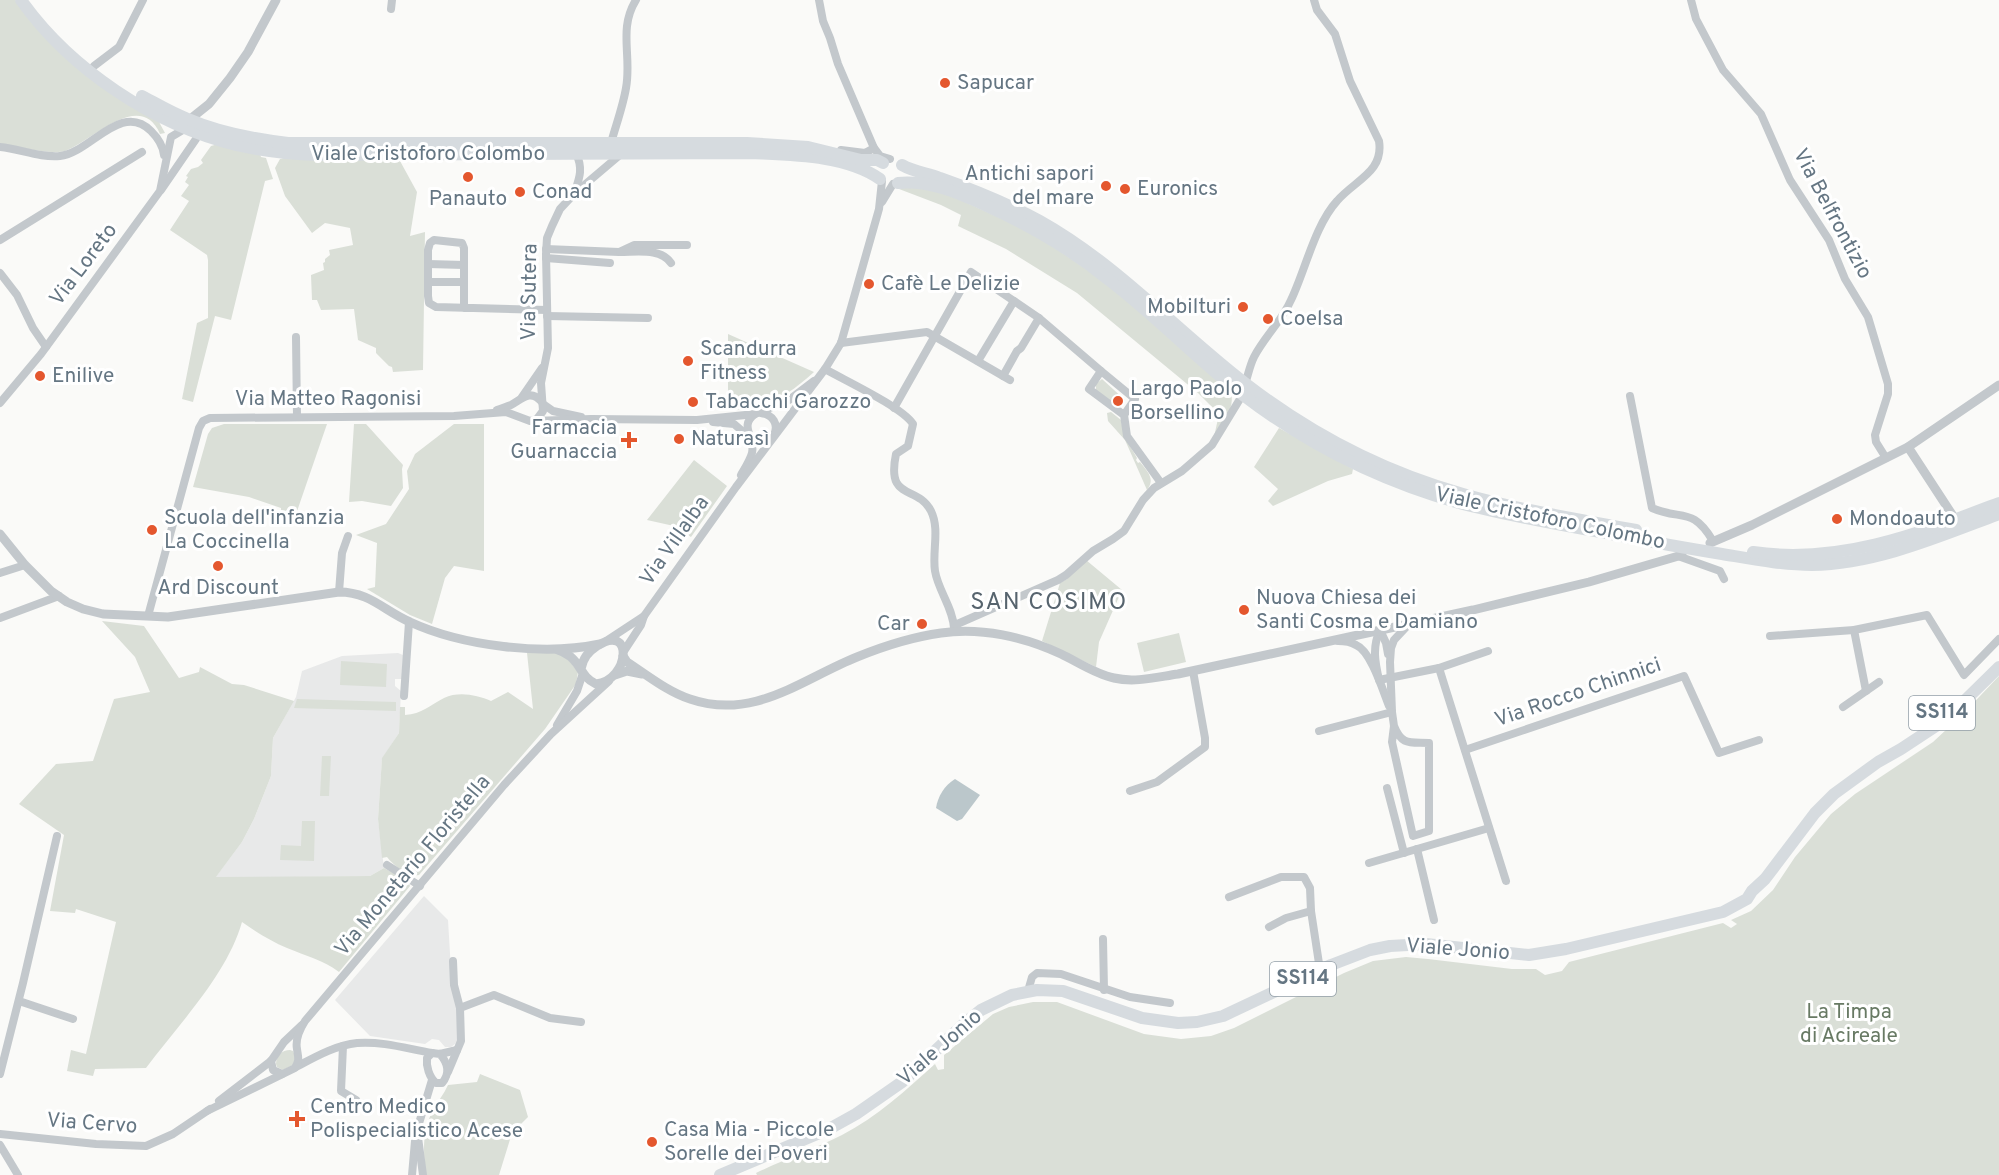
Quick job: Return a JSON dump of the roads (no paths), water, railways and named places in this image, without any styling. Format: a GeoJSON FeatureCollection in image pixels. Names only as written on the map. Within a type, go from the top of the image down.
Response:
{"type":"FeatureCollection","features":[{"type":"Feature","properties":{"kind":"main road","name":"Viale Cristoforo Colombo"},"geometry":{"type":"LineString","coordinates":[[21,0],[46,31],[76,61],[103,82],[158,115],[187,124],[260,140],[288,143],[747,143],[808,147],[861,160],[883,158],[917,172],[934,175],[978,192],[1040,222],[1066,238],[1116,273],[1244,389],[1342,447],[1370,461],[1422,481],[1491,502],[1764,554],[1815,555],[1848,551],[1899,540],[1999,503]]}},
{"type":"Feature","properties":{"kind":"main road","name":"Viale Cristoforo Colombo"},"geometry":{"type":"LineString","coordinates":[[29,0],[56,32],[94,66],[187,124],[234,144],[291,154],[623,152],[751,153],[805,156],[863,168],[888,182],[928,184],[955,192],[1002,213],[1062,245],[1111,280],[1291,428],[1336,454],[1398,483],[1460,503],[1653,542],[1769,562],[1813,565],[1854,561],[1899,549],[1999,512]]}},
{"type":"Feature","properties":{"kind":"main road"},"geometry":{"type":"LineString","coordinates":[[883,158],[903,175],[888,182],[879,169],[883,158]]}},
{"type":"Feature","properties":{"kind":"main road","name":"Viale Jonio"},"geometry":{"type":"LineString","coordinates":[[1878,762],[1948,708],[1999,656]]}},
{"type":"Feature","properties":{"kind":"main road","name":"Viale Jonio"},"geometry":{"type":"LineString","coordinates":[[720,1175],[830,1129],[856,1114],[902,1082],[981,1010],[1012,994],[1028,991],[1063,992],[1142,1018],[1169,1022],[1197,1022],[1240,1009],[1353,955],[1370,950],[1409,944],[1529,955],[1547,953],[1723,912],[1747,899],[1815,813],[1847,783],[1945,720],[1999,667]]}},
{"type":"Feature","properties":{"kind":"street"},"geometry":{"type":"LineString","coordinates":[[94,66],[119,47],[143,0]]}},
{"type":"Feature","properties":{"kind":"street"},"geometry":{"type":"LineString","coordinates":[[158,138],[171,136],[209,104],[248,52],[276,0]]}},
{"type":"Feature","properties":{"kind":"street"},"geometry":{"type":"LineString","coordinates":[[391,9],[392,0]]}},
{"type":"Feature","properties":{"kind":"street"},"geometry":{"type":"LineString","coordinates":[[611,143],[627,88],[626,22],[636,0]]}},
{"type":"Feature","properties":{"kind":"street"},"geometry":{"type":"LineString","coordinates":[[819,0],[823,21],[831,38],[837,64],[883,158]]}},
{"type":"Feature","properties":{"kind":"street"},"geometry":{"type":"LineString","coordinates":[[0,534],[51,591],[83,609],[103,614],[192,615],[351,592],[366,596],[409,622],[442,634],[483,644],[553,648],[612,640],[620,643],[627,662],[674,692],[691,700],[715,704],[750,704],[783,693],[848,661],[887,646],[954,628],[1066,575],[1093,551],[1124,531],[1143,500],[1161,483],[1182,471],[1212,445],[1244,389],[1253,358],[1291,301],[1305,262],[1336,201],[1374,167],[1379,159],[1379,141],[1350,81],[1335,34],[1317,10],[1314,0]]}},
{"type":"Feature","properties":{"kind":"street","name":"Via Belfrontizio"},"geometry":{"type":"LineString","coordinates":[[1691,0],[1696,19],[1723,70],[1761,114],[1790,180],[1829,240],[1845,279],[1868,318],[1888,384],[1888,394],[1875,435],[1876,442],[1886,458]]}},
{"type":"Feature","properties":{"kind":"street"},"geometry":{"type":"LineString","coordinates":[[158,115],[170,128],[171,136]]}},
{"type":"Feature","properties":{"kind":"street"},"geometry":{"type":"LineString","coordinates":[[0,147],[61,156],[85,145],[111,128],[130,122],[146,126],[158,138],[163,147],[163,169]]}},
{"type":"Feature","properties":{"kind":"street","name":"Via Loreto"},"geometry":{"type":"LineString","coordinates":[[0,403],[46,347],[160,191],[171,136]]}},
{"type":"Feature","properties":{"kind":"street"},"geometry":{"type":"LineString","coordinates":[[160,191],[196,139]]}},
{"type":"Feature","properties":{"kind":"street"},"geometry":{"type":"LineString","coordinates":[[0,240],[142,152]]}},
{"type":"Feature","properties":{"kind":"street"},"geometry":{"type":"LineString","coordinates":[[574,193],[623,152]]}},
{"type":"Feature","properties":{"kind":"street"},"geometry":{"type":"LineString","coordinates":[[574,193],[581,173],[581,163],[576,153]]}},
{"type":"Feature","properties":{"kind":"street"},"geometry":{"type":"LineString","coordinates":[[736,487],[820,377],[841,343],[888,182]]}},
{"type":"Feature","properties":{"kind":"street","name":"Via Sutera"},"geometry":{"type":"LineString","coordinates":[[542,402],[541,383],[548,348],[547,238],[560,209],[574,193]]}},
{"type":"Feature","properties":{"kind":"street"},"geometry":{"type":"LineString","coordinates":[[464,308],[465,248],[462,243],[434,240],[430,243],[428,250],[428,282],[429,303],[436,307],[648,318]]}},
{"type":"Feature","properties":{"kind":"street"},"geometry":{"type":"LineString","coordinates":[[619,252],[634,245],[687,245]]}},
{"type":"Feature","properties":{"kind":"street"},"geometry":{"type":"LineString","coordinates":[[546,249],[657,253],[667,257],[671,263]]}},
{"type":"Feature","properties":{"kind":"street"},"geometry":{"type":"LineString","coordinates":[[546,258],[610,263]]}},
{"type":"Feature","properties":{"kind":"street"},"geometry":{"type":"LineString","coordinates":[[428,264],[464,265]]}},
{"type":"Feature","properties":{"kind":"street"},"geometry":{"type":"LineString","coordinates":[[894,408],[971,272],[1039,318],[1135,399],[1124,415],[1127,436],[1161,483]]}},
{"type":"Feature","properties":{"kind":"street"},"geometry":{"type":"LineString","coordinates":[[0,273],[17,295],[33,328],[46,347]]}},
{"type":"Feature","properties":{"kind":"street"},"geometry":{"type":"LineString","coordinates":[[428,282],[464,282]]}},
{"type":"Feature","properties":{"kind":"street"},"geometry":{"type":"LineString","coordinates":[[978,362],[1014,301]]}},
{"type":"Feature","properties":{"kind":"street"},"geometry":{"type":"LineString","coordinates":[[841,343],[927,332],[1006,378],[1017,351],[1039,318]]}},
{"type":"Feature","properties":{"kind":"street"},"geometry":{"type":"LineString","coordinates":[[296,337],[297,417]]}},
{"type":"Feature","properties":{"kind":"street"},"geometry":{"type":"LineString","coordinates":[[520,417],[517,410],[521,398],[544,364]]}},
{"type":"Feature","properties":{"kind":"street"},"geometry":{"type":"LineString","coordinates":[[825,369],[909,417],[913,424],[908,446],[896,454],[893,468],[894,479],[898,486],[931,510],[935,535],[934,570],[954,628]]}},
{"type":"Feature","properties":{"kind":"street"},"geometry":{"type":"LineString","coordinates":[[1098,369],[1089,389],[1124,415]]}},
{"type":"Feature","properties":{"kind":"street"},"geometry":{"type":"LineString","coordinates":[[736,487],[752,453],[747,426],[751,418],[789,400],[820,377]]}},
{"type":"Feature","properties":{"kind":"street"},"geometry":{"type":"LineString","coordinates":[[1630,396],[1652,508],[1688,516],[1699,522],[1711,542],[1752,525],[1908,447],[1999,385]]}},
{"type":"Feature","properties":{"kind":"street"},"geometry":{"type":"LineString","coordinates":[[484,415],[528,395],[534,395],[553,411],[591,419]]}},
{"type":"Feature","properties":{"kind":"street"},"geometry":{"type":"LineString","coordinates":[[530,421],[542,414],[542,402]]}},
{"type":"Feature","properties":{"kind":"street"},"geometry":{"type":"LineString","coordinates":[[484,415],[506,412],[530,421],[697,420],[734,424],[750,438],[762,443],[772,438],[776,428],[774,419],[767,414],[697,420]]}},
{"type":"Feature","properties":{"kind":"street","name":"Via Matteo Ragonisi"},"geometry":{"type":"LineString","coordinates":[[148,616],[199,428],[203,421],[210,418],[484,415]]}},
{"type":"Feature","properties":{"kind":"street"},"geometry":{"type":"LineString","coordinates":[[1854,561],[1955,525],[1955,519],[1908,447]]}},
{"type":"Feature","properties":{"kind":"street","name":"Via Villalba"},"geometry":{"type":"LineString","coordinates":[[644,616],[736,487]]}},
{"type":"Feature","properties":{"kind":"street"},"geometry":{"type":"LineString","coordinates":[[1955,519],[1966,522],[1999,512]]}},
{"type":"Feature","properties":{"kind":"street"},"geometry":{"type":"LineString","coordinates":[[339,592],[342,553],[348,536]]}},
{"type":"Feature","properties":{"kind":"street"},"geometry":{"type":"LineString","coordinates":[[954,628],[1023,639],[1054,651],[1100,674],[1115,679],[1132,680],[1193,671],[1409,624],[1589,582],[1680,555],[1720,571],[1724,579]]}},
{"type":"Feature","properties":{"kind":"street"},"geometry":{"type":"LineString","coordinates":[[0,573],[26,565]]}},
{"type":"Feature","properties":{"kind":"street"},"geometry":{"type":"LineString","coordinates":[[0,618],[59,596]]}},
{"type":"Feature","properties":{"kind":"street"},"geometry":{"type":"LineString","coordinates":[[1770,636],[1854,630],[1927,615],[1964,675],[1999,639]]}},
{"type":"Feature","properties":{"kind":"street"},"geometry":{"type":"LineString","coordinates":[[552,734],[577,691],[585,657],[603,642],[644,616]]}},
{"type":"Feature","properties":{"kind":"street"},"geometry":{"type":"LineString","coordinates":[[552,734],[613,677],[644,616]]}},
{"type":"Feature","properties":{"kind":"street"},"geometry":{"type":"LineString","coordinates":[[404,696],[409,622]]}},
{"type":"Feature","properties":{"kind":"street"},"geometry":{"type":"LineString","coordinates":[[1394,726],[1392,742],[1413,836],[1429,831],[1429,744],[1404,741],[1398,737],[1392,712],[1390,662],[1394,640],[1409,624]]}},
{"type":"Feature","properties":{"kind":"street"},"geometry":{"type":"LineString","coordinates":[[1380,630],[1386,643],[1390,662]]}},
{"type":"Feature","properties":{"kind":"street"},"geometry":{"type":"LineString","coordinates":[[1379,680],[1374,652],[1380,630]]}},
{"type":"Feature","properties":{"kind":"street"},"geometry":{"type":"LineString","coordinates":[[1854,630],[1866,691]]}},
{"type":"Feature","properties":{"kind":"street"},"geometry":{"type":"LineString","coordinates":[[1334,640],[1357,645],[1363,649],[1392,712]]}},
{"type":"Feature","properties":{"kind":"street"},"geometry":{"type":"LineString","coordinates":[[553,648],[574,658],[588,680],[596,684],[627,671],[649,676]]}},
{"type":"Feature","properties":{"kind":"street"},"geometry":{"type":"LineString","coordinates":[[1379,680],[1439,668],[1488,651]]}},
{"type":"Feature","properties":{"kind":"street"},"geometry":{"type":"LineString","coordinates":[[1439,668],[1506,881]]}},
{"type":"Feature","properties":{"kind":"street"},"geometry":{"type":"LineString","coordinates":[[1130,791],[1157,782],[1205,747],[1193,671]]}},
{"type":"Feature","properties":{"kind":"street","name":"Via Rocco Chinnici"},"geometry":{"type":"LineString","coordinates":[[1465,750],[1684,676],[1719,753],[1759,740]]}},
{"type":"Feature","properties":{"kind":"street"},"geometry":{"type":"LineString","coordinates":[[1843,707],[1879,682]]}},
{"type":"Feature","properties":{"kind":"street"},"geometry":{"type":"LineString","coordinates":[[1319,730],[1392,712]]}},
{"type":"Feature","properties":{"kind":"street","name":"Via Monetario Floristella"},"geometry":{"type":"LineString","coordinates":[[278,1050],[303,1024],[504,785],[552,734]]}},
{"type":"Feature","properties":{"kind":"street"},"geometry":{"type":"LineString","coordinates":[[1387,788],[1404,853]]}},
{"type":"Feature","properties":{"kind":"street"},"geometry":{"type":"LineString","coordinates":[[1369,863],[1490,828]]}},
{"type":"Feature","properties":{"kind":"street"},"geometry":{"type":"LineString","coordinates":[[0,1074],[57,836]]}},
{"type":"Feature","properties":{"kind":"street"},"geometry":{"type":"LineString","coordinates":[[1417,849],[1434,920]]}},
{"type":"Feature","properties":{"kind":"street"},"geometry":{"type":"LineString","coordinates":[[387,865],[420,886]]}},
{"type":"Feature","properties":{"kind":"street"},"geometry":{"type":"LineString","coordinates":[[1229,897],[1281,877],[1304,876],[1310,888],[1320,970]]}},
{"type":"Feature","properties":{"kind":"street"},"geometry":{"type":"LineString","coordinates":[[1269,927],[1286,918],[1311,911]]}},
{"type":"Feature","properties":{"kind":"street"},"geometry":{"type":"LineString","coordinates":[[1103,939],[1104,990]]}},
{"type":"Feature","properties":{"kind":"street"},"geometry":{"type":"LineString","coordinates":[[427,1102],[447,1078],[460,1041],[460,1008],[454,985],[453,961]]}},
{"type":"Feature","properties":{"kind":"street"},"geometry":{"type":"LineString","coordinates":[[1028,991],[1032,977],[1043,972],[1061,974],[1130,997],[1170,1003]]}},
{"type":"Feature","properties":{"kind":"street"},"geometry":{"type":"LineString","coordinates":[[460,1008],[494,995],[550,1018],[581,1022]]}},
{"type":"Feature","properties":{"kind":"street"},"geometry":{"type":"LineString","coordinates":[[19,1001],[73,1019]]}},
{"type":"Feature","properties":{"kind":"street"},"geometry":{"type":"LineString","coordinates":[[295,1068],[299,1058],[297,1040],[303,1024]]}},
{"type":"Feature","properties":{"kind":"street"},"geometry":{"type":"LineString","coordinates":[[207,1111],[315,1057],[343,1046],[370,1043],[436,1053],[457,1050]]}},
{"type":"Feature","properties":{"kind":"street"},"geometry":{"type":"LineString","coordinates":[[343,1046],[341,1091],[356,1100]]}},
{"type":"Feature","properties":{"kind":"street"},"geometry":{"type":"LineString","coordinates":[[207,1111],[271,1060],[278,1050],[286,1047],[315,1057]]}},
{"type":"Feature","properties":{"kind":"street"},"geometry":{"type":"LineString","coordinates":[[410,1050],[421,1056],[427,1064]]}},
{"type":"Feature","properties":{"kind":"street"},"geometry":{"type":"LineString","coordinates":[[412,1175],[417,1130],[432,1080],[427,1058],[436,1053]]}},
{"type":"Feature","properties":{"kind":"street"},"geometry":{"type":"LineString","coordinates":[[436,1053],[445,1059],[448,1072]]}},
{"type":"Feature","properties":{"kind":"street"},"geometry":{"type":"LineString","coordinates":[[271,1060],[273,1070],[282,1074]]}},
{"type":"Feature","properties":{"kind":"street"},"geometry":{"type":"LineString","coordinates":[[432,1080],[442,1083]]}},
{"type":"Feature","properties":{"kind":"street","name":"Via Cervo"},"geometry":{"type":"LineString","coordinates":[[0,1134],[146,1146],[173,1134],[207,1111]]}},
{"type":"Feature","properties":{"kind":"street"},"geometry":{"type":"LineString","coordinates":[[417,1130],[423,1175]]}},
{"type":"Feature","properties":{"kind":"street"},"geometry":{"type":"LineString","coordinates":[[0,1145],[18,1175]]}},
{"type":"Feature","properties":{"kind":"place","name":"Sapucar"},"geometry":{"type":"Point","coordinates":[945,83]}},
{"type":"Feature","properties":{"kind":"place","name":"Panauto"},"geometry":{"type":"Point","coordinates":[468,177]}},
{"type":"Feature","properties":{"kind":"place","name":"Antichi sapori del mare"},"geometry":{"type":"Point","coordinates":[1106,186]}},
{"type":"Feature","properties":{"kind":"place","name":"Euronics"},"geometry":{"type":"Point","coordinates":[1125,189]}},
{"type":"Feature","properties":{"kind":"place","name":"Conad"},"geometry":{"type":"Point","coordinates":[520,192]}},
{"type":"Feature","properties":{"kind":"place","name":"Cafè Le Delizie"},"geometry":{"type":"Point","coordinates":[869,284]}},
{"type":"Feature","properties":{"kind":"place","name":"Mobilturi"},"geometry":{"type":"Point","coordinates":[1243,307]}},
{"type":"Feature","properties":{"kind":"place","name":"Coelsa"},"geometry":{"type":"Point","coordinates":[1268,319]}},
{"type":"Feature","properties":{"kind":"place","name":"Scandurra Fitness"},"geometry":{"type":"Point","coordinates":[688,361]}},
{"type":"Feature","properties":{"kind":"place","name":"Enilive"},"geometry":{"type":"Point","coordinates":[40,376]}},
{"type":"Feature","properties":{"kind":"place","name":"Largo Paolo Borsellino"},"geometry":{"type":"Point","coordinates":[1118,401]}},
{"type":"Feature","properties":{"kind":"place","name":"Tabacchi Garozzo"},"geometry":{"type":"Point","coordinates":[693,402]}},
{"type":"Feature","properties":{"kind":"place","name":"Naturasì"},"geometry":{"type":"Point","coordinates":[679,439]}},
{"type":"Feature","properties":{"kind":"place","name":"Farmacia Guarnaccia"},"geometry":{"type":"Point","coordinates":[629,440]}},
{"type":"Feature","properties":{"kind":"place","name":"Mondoauto"},"geometry":{"type":"Point","coordinates":[1837,519]}},
{"type":"Feature","properties":{"kind":"place","name":"Scuola dell'infanzia La Coccinella"},"geometry":{"type":"Point","coordinates":[152,530]}},
{"type":"Feature","properties":{"kind":"place","name":"Ard Discount"},"geometry":{"type":"Point","coordinates":[218,566]}},
{"type":"Feature","properties":{"kind":"place","name":"Nuova Chiesa dei Santi Cosma e Damiano"},"geometry":{"type":"Point","coordinates":[1244,610]}},
{"type":"Feature","properties":{"kind":"place","name":"Car"},"geometry":{"type":"Point","coordinates":[922,624]}},
{"type":"Feature","properties":{"kind":"place","name":"Centro Medico Polispecialistico Acese"},"geometry":{"type":"Point","coordinates":[297,1119]}},
{"type":"Feature","properties":{"kind":"place","name":"Casa Mia - Piccole Sorelle dei Poveri"},"geometry":{"type":"Point","coordinates":[652,1142]}},
{"type":"Feature","properties":{"kind":"district","name":"SAN COSIMO"},"geometry":{"type":"Point","coordinates":[1049,603]}},
{"type":"Feature","properties":{"kind":"park label","name":"La Timpa di Acireale"},"geometry":{"type":"Point","coordinates":[1849,1024]}}]}
